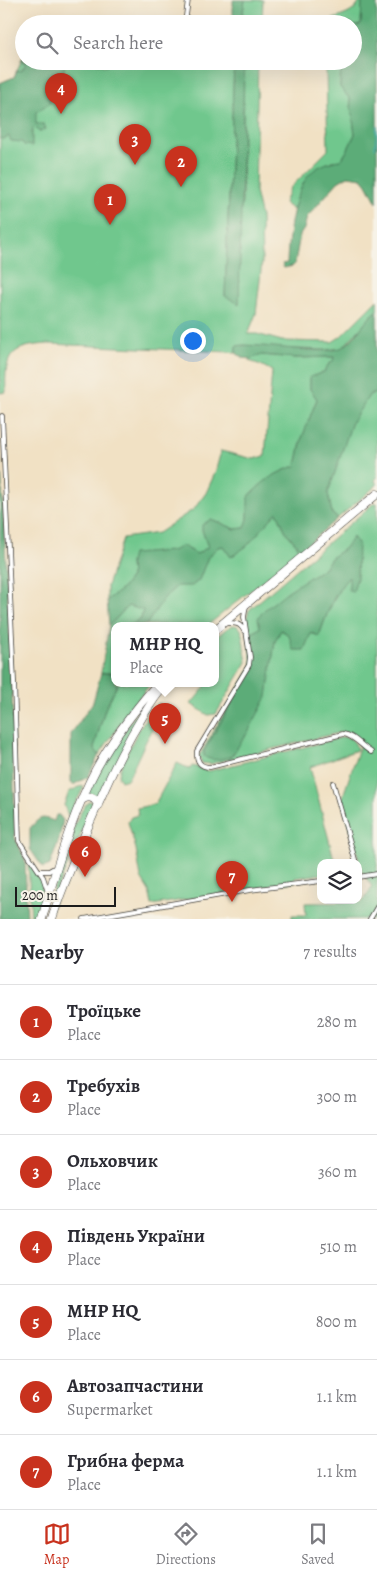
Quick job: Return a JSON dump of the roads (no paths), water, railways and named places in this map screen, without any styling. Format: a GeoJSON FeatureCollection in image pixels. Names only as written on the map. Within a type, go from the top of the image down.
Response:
{"type":"FeatureCollection","features":[{"type":"Feature","properties":{"kind":"highway"},"geometry":{"type":"LineString","coordinates":[[219,626],[377,494]]}},
{"type":"Feature","properties":{"kind":"highway"},"geometry":{"type":"LineString","coordinates":[[42,919],[57,866],[90,780],[107,750],[155,687]]}},
{"type":"Feature","properties":{"kind":"highway"},"geometry":{"type":"LineString","coordinates":[[52,919],[98,805],[132,734],[163,687]]}},
{"type":"Feature","properties":{"kind":"highway"},"geometry":{"type":"LineString","coordinates":[[82,800],[91,797],[98,805]]}},
{"type":"Feature","properties":{"kind":"street"},"geometry":{"type":"LineString","coordinates":[[186,15],[188,0]]}},
{"type":"Feature","properties":{"kind":"street"},"geometry":{"type":"LineString","coordinates":[[2,416],[19,841],[39,871],[49,894]]}},
{"type":"Feature","properties":{"kind":"street"},"geometry":{"type":"LineString","coordinates":[[246,604],[244,617],[250,657],[249,665],[197,752],[196,757],[201,765],[210,767],[343,734],[352,736],[363,747],[372,752]]}},
{"type":"Feature","properties":{"kind":"street"},"geometry":{"type":"LineString","coordinates":[[223,623],[240,625],[246,635]]}},
{"type":"Feature","properties":{"kind":"street"},"geometry":{"type":"LineString","coordinates":[[333,783],[355,859]]}},
{"type":"Feature","properties":{"kind":"street"},"geometry":{"type":"LineString","coordinates":[[39,871],[49,871],[57,866]]}},
{"type":"Feature","properties":{"kind":"street"},"geometry":{"type":"LineString","coordinates":[[362,876],[377,874]]}},
{"type":"Feature","properties":{"kind":"street"},"geometry":{"type":"LineString","coordinates":[[84,919],[250,890],[317,882]]}},
{"type":"Feature","properties":{"kind":"street"},"geometry":{"type":"LineString","coordinates":[[370,919],[377,906]]}},
{"type":"Feature","properties":{"kind":"waterway"},"geometry":{"type":"LineString","coordinates":[[375,148],[377,126]]}},
{"type":"Feature","properties":{"kind":"place","name":"Південь України"},"geometry":{"type":"Point","coordinates":[61,114]}},
{"type":"Feature","properties":{"kind":"place","name":"Ольховчик"},"geometry":{"type":"Point","coordinates":[135,165]}},
{"type":"Feature","properties":{"kind":"place","name":"Требухів"},"geometry":{"type":"Point","coordinates":[181,187]}},
{"type":"Feature","properties":{"kind":"place","name":"Троїцьке"},"geometry":{"type":"Point","coordinates":[110,225]}},
{"type":"Feature","properties":{"kind":"place","name":"MHP HQ"},"geometry":{"type":"Point","coordinates":[165,744]}},
{"type":"Feature","properties":{"kind":"place","name":"Автозапчастини"},"geometry":{"type":"Point","coordinates":[85,877]}},
{"type":"Feature","properties":{"kind":"place","name":"Грибна ферма"},"geometry":{"type":"Point","coordinates":[232,902]}}]}
